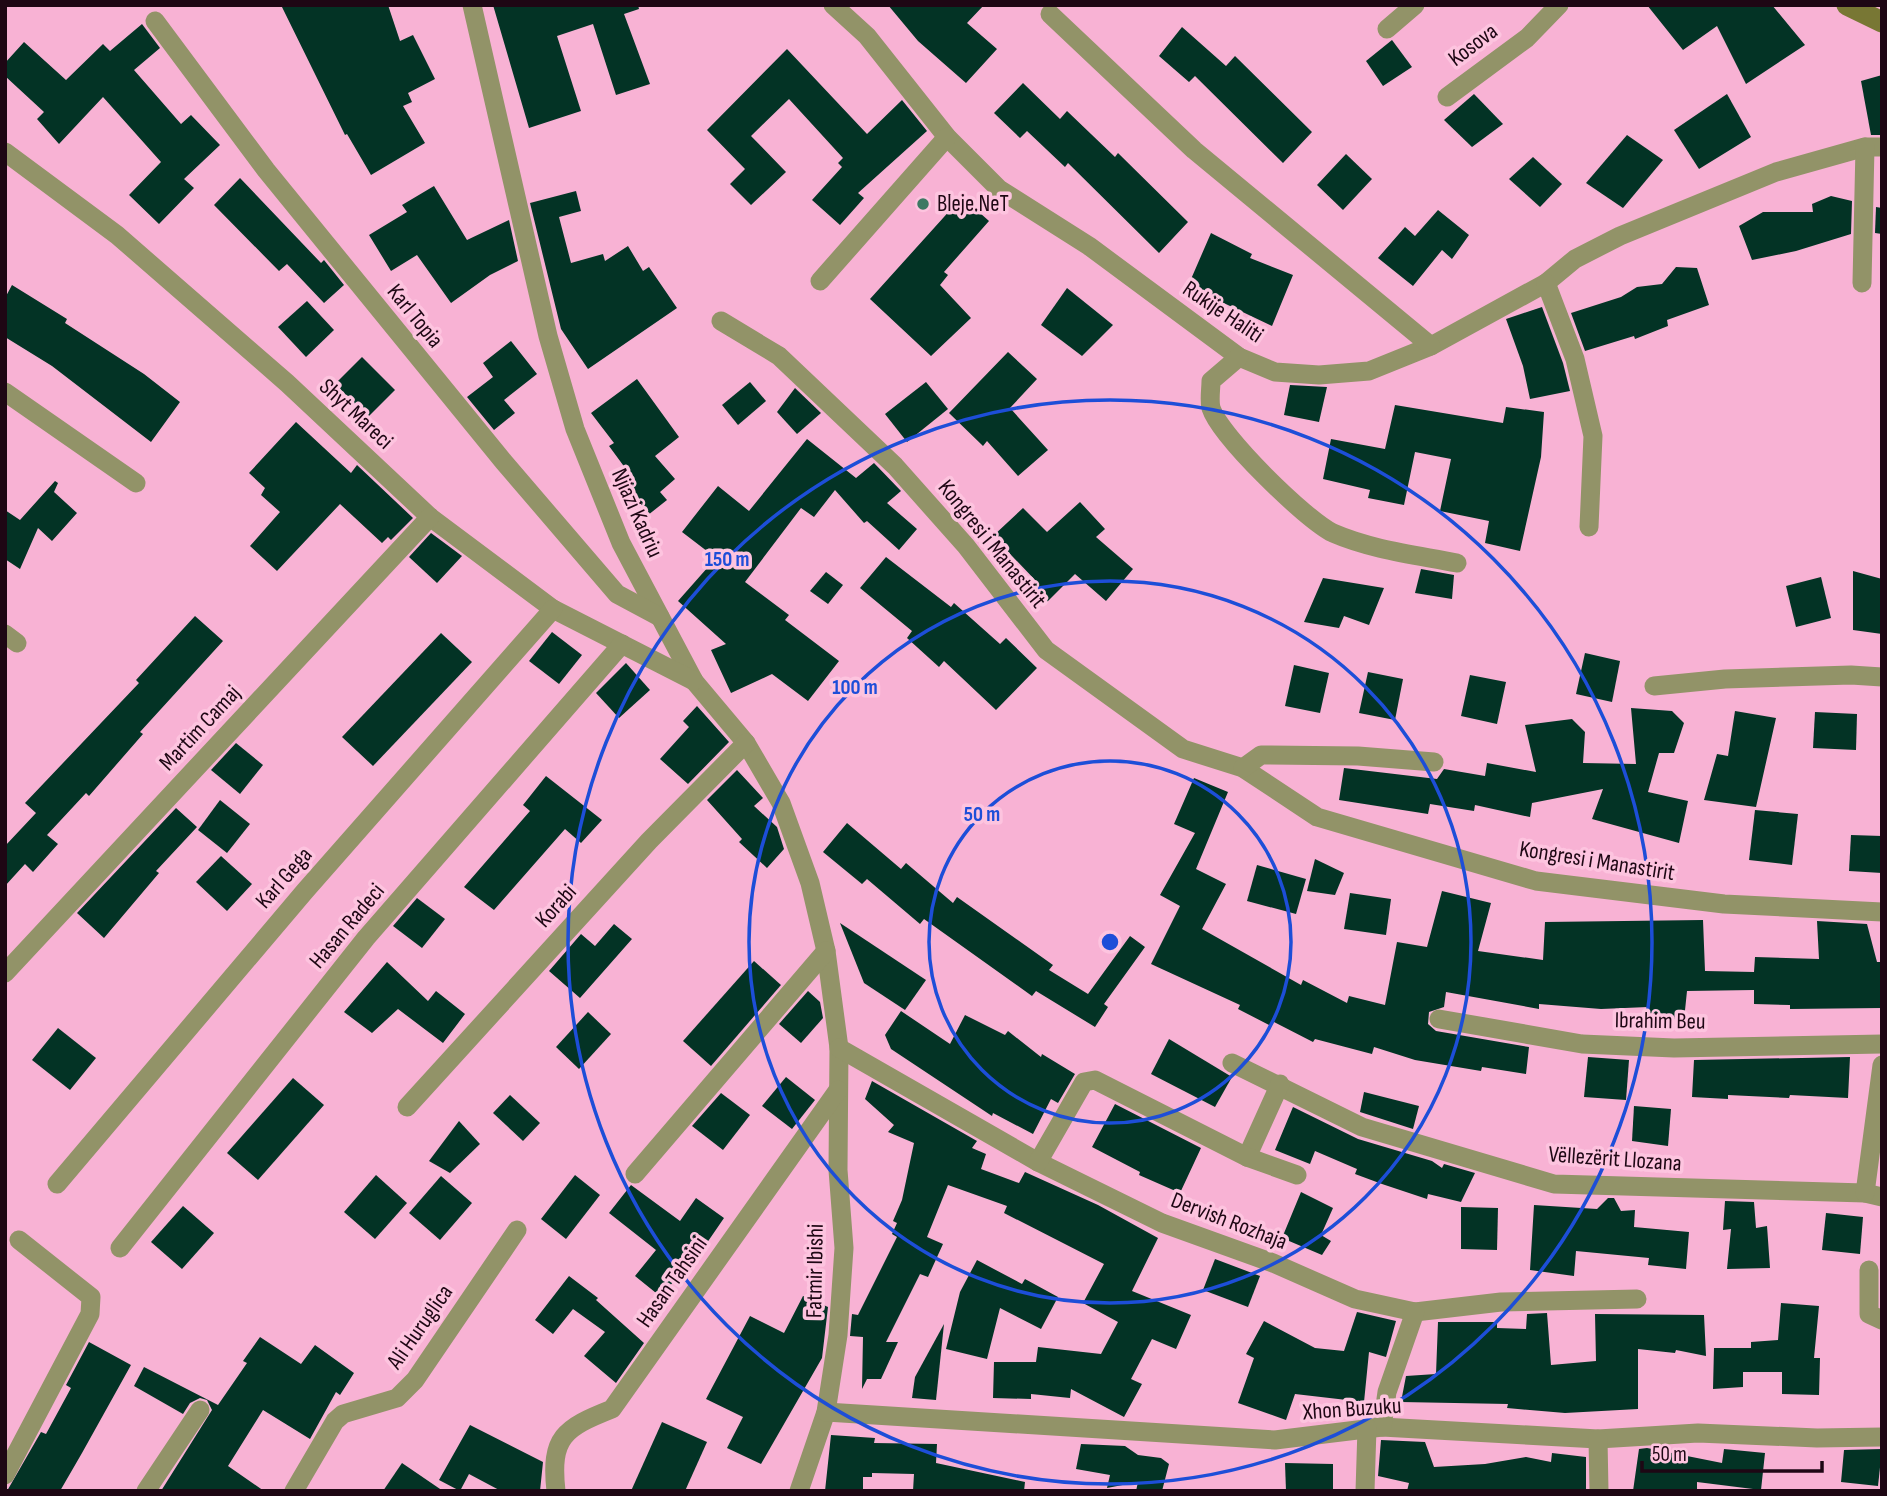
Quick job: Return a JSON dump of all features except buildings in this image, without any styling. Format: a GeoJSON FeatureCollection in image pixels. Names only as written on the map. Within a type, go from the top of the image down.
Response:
{"type":"FeatureCollection","features":[{"type":"Feature","properties":{"kind":"street","name":"Njiazi Kadriu"},"geometry":{"type":"LineString","coordinates":[[472,5],[548,336],[575,429],[621,543],[694,681],[746,743],[781,803],[810,883],[826,951],[839,1048]]}},
{"type":"Feature","properties":{"kind":"street","name":"Rukije Haliti"},"geometry":{"type":"LineString","coordinates":[[833,5],[867,36],[947,137],[999,189],[1089,246],[1239,357],[1275,372],[1320,375],[1369,371],[1431,345],[1546,283],[1575,259],[1620,236],[1776,172],[1873,147],[1862,282]]}},
{"type":"Feature","properties":{"kind":"street"},"geometry":{"type":"LineString","coordinates":[[1387,29],[1415,5]]}},
{"type":"Feature","properties":{"kind":"street","name":"Kosova"},"geometry":{"type":"LineString","coordinates":[[1447,97],[1527,38],[1559,5]]}},
{"type":"Feature","properties":{"kind":"street"},"geometry":{"type":"LineString","coordinates":[[1847,5],[1882,22]]}},
{"type":"Feature","properties":{"kind":"street"},"geometry":{"type":"LineString","coordinates":[[1050,14],[1194,150],[1431,345]]}},
{"type":"Feature","properties":{"kind":"street","name":"Karl Topia"},"geometry":{"type":"LineString","coordinates":[[155,21],[266,170],[503,461],[617,594],[660,617]]}},
{"type":"Feature","properties":{"kind":"street"},"geometry":{"type":"LineString","coordinates":[[820,281],[947,137]]}},
{"type":"Feature","properties":{"kind":"street","name":"Shyt Mareci"},"geometry":{"type":"LineString","coordinates":[[5,152],[127,244],[288,383],[430,517],[553,609],[694,681]]}},
{"type":"Feature","properties":{"kind":"street"},"geometry":{"type":"LineString","coordinates":[[1546,283],[1575,359],[1593,436],[1589,527]]}},
{"type":"Feature","properties":{"kind":"street","name":"Kongresi i Manastirit"},"geometry":{"type":"LineString","coordinates":[[721,321],[779,356],[895,466],[966,546],[1046,650],[1183,749],[1243,768],[1317,817],[1536,881],[1724,904],[1882,912]]}},
{"type":"Feature","properties":{"kind":"street"},"geometry":{"type":"LineString","coordinates":[[1239,357],[1211,381],[1210,406],[1221,426],[1291,500],[1331,532],[1381,548],[1457,563]]}},
{"type":"Feature","properties":{"kind":"street"},"geometry":{"type":"LineString","coordinates":[[5,392],[136,483]]}},
{"type":"Feature","properties":{"kind":"street","name":"Martim Camaj"},"geometry":{"type":"LineString","coordinates":[[5,973],[430,517]]}},
{"type":"Feature","properties":{"kind":"street","name":"Karl Gega"},"geometry":{"type":"LineString","coordinates":[[57,1184],[304,891],[553,609]]}},
{"type":"Feature","properties":{"kind":"street","name":"Hasan Radeci"},"geometry":{"type":"LineString","coordinates":[[120,1248],[366,939],[622,644]]}},
{"type":"Feature","properties":{"kind":"street"},"geometry":{"type":"LineString","coordinates":[[1654,686],[1725,679],[1851,674],[1882,677]]}},
{"type":"Feature","properties":{"kind":"street","name":"Korabi"},"geometry":{"type":"LineString","coordinates":[[407,1107],[649,841],[746,743]]}},
{"type":"Feature","properties":{"kind":"street"},"geometry":{"type":"LineString","coordinates":[[1243,768],[1261,755],[1358,756],[1434,762]]}},
{"type":"Feature","properties":{"kind":"street"},"geometry":{"type":"LineString","coordinates":[[635,1174],[826,951]]}},
{"type":"Feature","properties":{"kind":"street","name":"Ibrahim Beu"},"geometry":{"type":"LineString","coordinates":[[1439,1020],[1582,1044],[1674,1048],[1882,1044]]}},
{"type":"Feature","properties":{"kind":"street","name":"Fatmir Ibishi"},"geometry":{"type":"LineString","coordinates":[[799,1491],[826,1412],[838,1335],[844,1248],[838,1170],[839,1048]]}},
{"type":"Feature","properties":{"kind":"street","name":"Dervish Rozhaja"},"geometry":{"type":"LineString","coordinates":[[839,1048],[1038,1162],[1162,1223],[1273,1262],[1355,1299],[1415,1312],[1501,1302],[1637,1299]]}},
{"type":"Feature","properties":{"kind":"street","name":"Vëllezërit Llozana"},"geometry":{"type":"LineString","coordinates":[[1232,1063],[1280,1084],[1362,1127],[1554,1184],[1874,1195]]}},
{"type":"Feature","properties":{"kind":"street"},"geometry":{"type":"LineString","coordinates":[[1874,1195],[1882,1065]]}},
{"type":"Feature","properties":{"kind":"street"},"geometry":{"type":"LineString","coordinates":[[1038,1162],[1084,1082],[1095,1080],[1247,1157],[1297,1175]]}},
{"type":"Feature","properties":{"kind":"street"},"geometry":{"type":"LineString","coordinates":[[1247,1157],[1280,1084]]}},
{"type":"Feature","properties":{"kind":"street","name":"Hasan Tahsini"},"geometry":{"type":"LineString","coordinates":[[556,1491],[553,1462],[562,1437],[586,1419],[612,1409],[838,1090]]}},
{"type":"Feature","properties":{"kind":"street","name":"Ali Huruglica"},"geometry":{"type":"LineString","coordinates":[[294,1491],[335,1421],[343,1414],[397,1398],[415,1380],[517,1230]]}},
{"type":"Feature","properties":{"kind":"street"},"geometry":{"type":"LineString","coordinates":[[5,1475],[90,1314],[91,1297],[19,1240]]}},
{"type":"Feature","properties":{"kind":"street"},"geometry":{"type":"LineString","coordinates":[[1869,1270],[1869,1314],[1882,1320]]}},
{"type":"Feature","properties":{"kind":"street"},"geometry":{"type":"LineString","coordinates":[[1365,1491],[1374,1428],[1415,1312]]}},
{"type":"Feature","properties":{"kind":"street"},"geometry":{"type":"LineString","coordinates":[[146,1491],[200,1410]]}},
{"type":"Feature","properties":{"kind":"street","name":"Xhon Buzuku"},"geometry":{"type":"LineString","coordinates":[[826,1412],[1275,1440],[1374,1428],[1598,1439],[1698,1433],[1817,1438],[1882,1437]]}},
{"type":"Feature","properties":{"kind":"street"},"geometry":{"type":"LineString","coordinates":[[1598,1439],[1599,1491]]}},
{"type":"Feature","properties":{"kind":"place","name":"Bleje.NeT"},"geometry":{"type":"Point","coordinates":[923,204]}}]}
